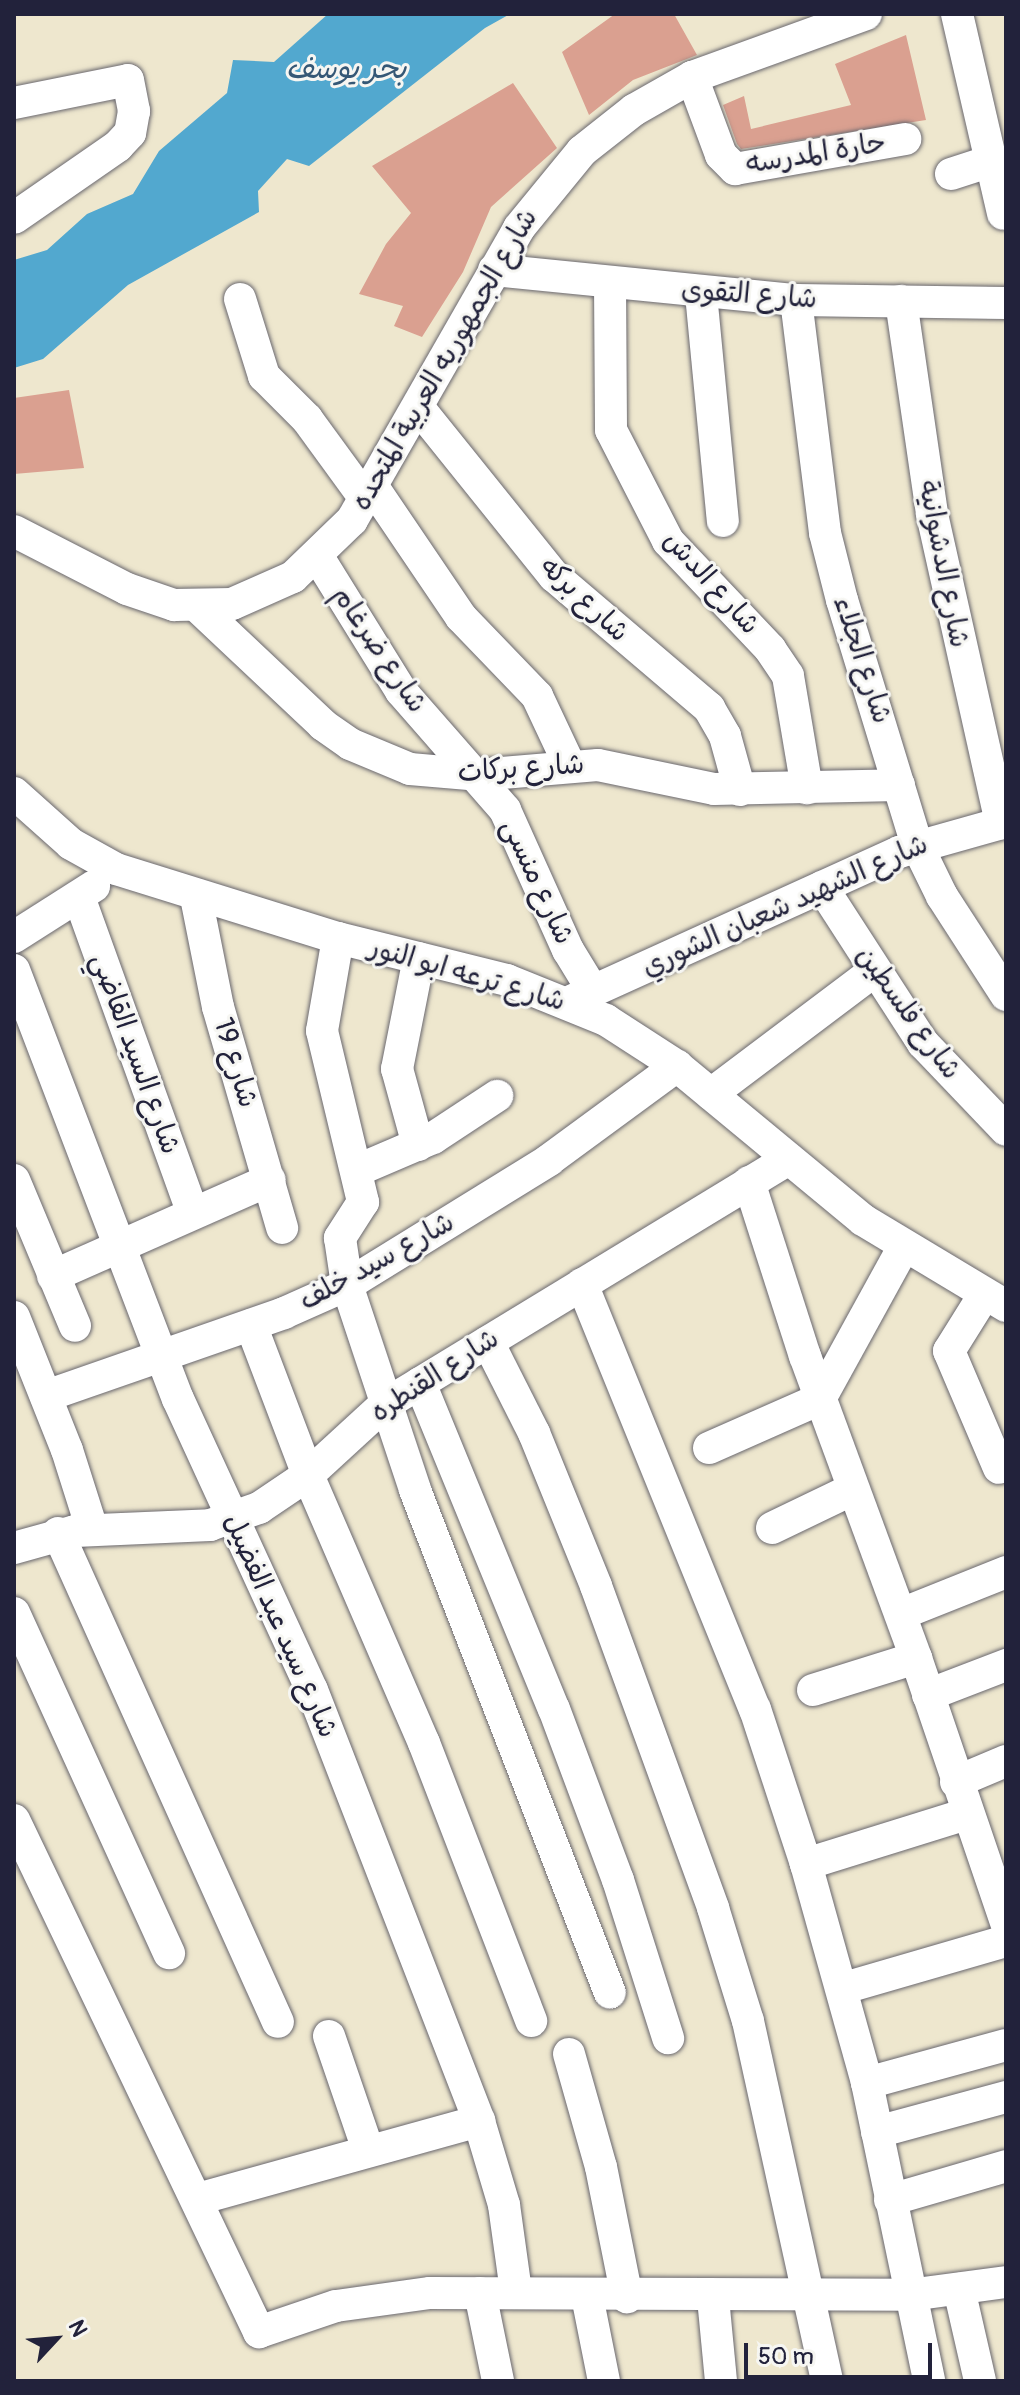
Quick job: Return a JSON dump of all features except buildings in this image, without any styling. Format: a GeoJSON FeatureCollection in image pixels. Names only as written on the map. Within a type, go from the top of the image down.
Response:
{"type":"FeatureCollection","features":[{"type":"Feature","properties":{"kind":"street","name":"شارع الجمهوريه العربية المتحده"},"geometry":{"type":"LineString","coordinates":[[14,531],[150,599],[198,607],[264,594],[318,557],[369,493],[494,270],[538,201],[582,151],[634,110],[692,77],[866,14]]}},
{"type":"Feature","properties":{"kind":"street"},"geometry":{"type":"LineString","coordinates":[[957,14],[1003,214]]}},
{"type":"Feature","properties":{"kind":"street","name":"حارة المدرسه"},"geometry":{"type":"LineString","coordinates":[[692,77],[721,155],[735,169],[905,139]]}},
{"type":"Feature","properties":{"kind":"street"},"geometry":{"type":"LineString","coordinates":[[14,103],[128,80],[134,111],[130,133],[118,146],[14,218]]}},
{"type":"Feature","properties":{"kind":"street"},"geometry":{"type":"LineString","coordinates":[[951,174],[991,161]]}},
{"type":"Feature","properties":{"kind":"street","name":"شارع التقوى"},"geometry":{"type":"LineString","coordinates":[[494,270],[701,294],[796,300],[1006,303]]}},
{"type":"Feature","properties":{"kind":"street","name":"شارع الدش"},"geometry":{"type":"LineString","coordinates":[[610,283],[611,430],[668,541],[770,649],[788,676],[807,788]]}},
{"type":"Feature","properties":{"kind":"street"},"geometry":{"type":"LineString","coordinates":[[701,294],[723,521]]}},
{"type":"Feature","properties":{"kind":"street"},"geometry":{"type":"LineString","coordinates":[[240,299],[264,376],[307,419],[369,493],[461,617],[537,696],[569,764]]}},
{"type":"Feature","properties":{"kind":"street","name":"شارع الجلاء"},"geometry":{"type":"LineString","coordinates":[[796,300],[825,533],[917,845],[942,896],[1006,995]]}},
{"type":"Feature","properties":{"kind":"street","name":"شارع الدشوانية"},"geometry":{"type":"LineString","coordinates":[[901,301],[935,529],[1003,823]]}},
{"type":"Feature","properties":{"kind":"street","name":"شارع بركه"},"geometry":{"type":"LineString","coordinates":[[418,407],[554,576],[709,708],[725,736],[740,790]]}},
{"type":"Feature","properties":{"kind":"street","name":"شارع ضرغام"},"geometry":{"type":"LineString","coordinates":[[318,557],[401,691],[478,775]]}},
{"type":"Feature","properties":{"kind":"street","name":"شارع بركات"},"geometry":{"type":"LineString","coordinates":[[198,607],[350,744],[410,769],[478,775],[569,764],[623,767],[689,785],[740,790],[899,785]]}},
{"type":"Feature","properties":{"kind":"street","name":"شارع منسى"},"geometry":{"type":"LineString","coordinates":[[478,775],[512,823],[568,950],[580,996]]}},
{"type":"Feature","properties":{"kind":"street","name":"شارع ترعه ابو النور"},"geometry":{"type":"LineString","coordinates":[[14,793],[71,844],[116,869],[196,897],[338,938],[580,996],[677,1066],[788,1159],[903,1248],[995,1300]]}},
{"type":"Feature","properties":{"kind":"street","name":"شارع الشهيد شعبان الشوري"},"geometry":{"type":"LineString","coordinates":[[580,996],[917,845],[1003,823]]}},
{"type":"Feature","properties":{"kind":"street"},"geometry":{"type":"LineString","coordinates":[[14,937],[79,897],[116,869]]}},
{"type":"Feature","properties":{"kind":"street","name":"شارع فلسطين"},"geometry":{"type":"LineString","coordinates":[[822,887],[874,971],[950,1076],[1006,1130]]}},
{"type":"Feature","properties":{"kind":"street","name":"شارع السيد القاضي"},"geometry":{"type":"LineString","coordinates":[[79,897],[192,1211]]}},
{"type":"Feature","properties":{"kind":"street","name":"شارع 19"},"geometry":{"type":"LineString","coordinates":[[196,897],[218,1007],[282,1228]]}},
{"type":"Feature","properties":{"kind":"street"},"geometry":{"type":"LineString","coordinates":[[338,938],[322,1031],[358,1170],[363,1208],[340,1238],[347,1285],[384,1405],[610,1993]]}},
{"type":"Feature","properties":{"kind":"street"},"geometry":{"type":"LineString","coordinates":[[418,1145],[397,1069],[419,958]]}},
{"type":"Feature","properties":{"kind":"street","name":"شارع سيد عبد الفضيل"},"geometry":{"type":"LineString","coordinates":[[14,970],[161,1356],[232,1520],[312,1690],[479,2121],[504,2205],[516,2292]]}},
{"type":"Feature","properties":{"kind":"street"},"geometry":{"type":"LineString","coordinates":[[711,1094],[874,971]]}},
{"type":"Feature","properties":{"kind":"street","name":"شارع سيد خلف"},"geometry":{"type":"LineString","coordinates":[[46,1396],[251,1325],[347,1285],[549,1160],[677,1066]]}},
{"type":"Feature","properties":{"kind":"street"},"geometry":{"type":"LineString","coordinates":[[358,1170],[418,1145],[497,1096]]}},
{"type":"Feature","properties":{"kind":"street","name":"شارع القنطره"},"geometry":{"type":"LineString","coordinates":[[17,1538],[92,1529],[188,1528],[232,1520],[285,1494],[384,1405],[788,1159]]}},
{"type":"Feature","properties":{"kind":"street"},"geometry":{"type":"LineString","coordinates":[[14,1180],[75,1326]]}},
{"type":"Feature","properties":{"kind":"street"},"geometry":{"type":"LineString","coordinates":[[53,1276],[192,1211],[270,1180]]}},
{"type":"Feature","properties":{"kind":"street"},"geometry":{"type":"LineString","coordinates":[[749,1182],[820,1399],[901,1614],[967,1814],[999,1877],[1006,1923]]}},
{"type":"Feature","properties":{"kind":"street"},"geometry":{"type":"LineString","coordinates":[[709,1448],[820,1399],[903,1248]]}},
{"type":"Feature","properties":{"kind":"street"},"geometry":{"type":"LineString","coordinates":[[582,1284],[749,1694],[806,1864],[844,1988],[867,2083],[929,2381]]}},
{"type":"Feature","properties":{"kind":"street"},"geometry":{"type":"LineString","coordinates":[[995,1300],[949,1351],[999,1468]]}},
{"type":"Feature","properties":{"kind":"street"},"geometry":{"type":"LineString","coordinates":[[14,1317],[46,1396],[92,1529]]}},
{"type":"Feature","properties":{"kind":"street"},"geometry":{"type":"LineString","coordinates":[[251,1325],[308,1475],[424,1743],[531,2021]]}},
{"type":"Feature","properties":{"kind":"street"},"geometry":{"type":"LineString","coordinates":[[488,1342],[534,1433],[591,1572],[713,1908],[748,2021],[811,2296],[827,2381]]}},
{"type":"Feature","properties":{"kind":"street"},"geometry":{"type":"LineString","coordinates":[[420,1383],[559,1723],[618,1880],[668,2038]]}},
{"type":"Feature","properties":{"kind":"street"},"geometry":{"type":"LineString","coordinates":[[772,1528],[853,1489]]}},
{"type":"Feature","properties":{"kind":"street"},"geometry":{"type":"LineString","coordinates":[[58,1533],[278,2022]]}},
{"type":"Feature","properties":{"kind":"street"},"geometry":{"type":"LineString","coordinates":[[901,1614],[1006,1572]]}},
{"type":"Feature","properties":{"kind":"street"},"geometry":{"type":"LineString","coordinates":[[14,1613],[169,1953]]}},
{"type":"Feature","properties":{"kind":"street"},"geometry":{"type":"LineString","coordinates":[[813,1690],[916,1658]]}},
{"type":"Feature","properties":{"kind":"street"},"geometry":{"type":"LineString","coordinates":[[928,1695],[1006,1665]]}},
{"type":"Feature","properties":{"kind":"street"},"geometry":{"type":"LineString","coordinates":[[956,1782],[1006,1761]]}},
{"type":"Feature","properties":{"kind":"street"},"geometry":{"type":"LineString","coordinates":[[806,1864],[967,1814]]}},
{"type":"Feature","properties":{"kind":"street"},"geometry":{"type":"LineString","coordinates":[[14,1820],[259,2332],[336,2306],[392,2296],[516,2292],[713,2298],[910,2295],[1006,2282]]}},
{"type":"Feature","properties":{"kind":"street"},"geometry":{"type":"LineString","coordinates":[[844,1988],[1006,1941]]}},
{"type":"Feature","properties":{"kind":"street"},"geometry":{"type":"LineString","coordinates":[[329,2036],[368,2150]]}},
{"type":"Feature","properties":{"kind":"street"},"geometry":{"type":"LineString","coordinates":[[867,2083],[1006,2045]]}},
{"type":"Feature","properties":{"kind":"street"},"geometry":{"type":"LineString","coordinates":[[569,2054],[601,2167],[627,2297]]}},
{"type":"Feature","properties":{"kind":"street"},"geometry":{"type":"LineString","coordinates":[[877,2132],[1006,2097]]}},
{"type":"Feature","properties":{"kind":"street"},"geometry":{"type":"LineString","coordinates":[[198,2199],[479,2121]]}},
{"type":"Feature","properties":{"kind":"street"},"geometry":{"type":"LineString","coordinates":[[890,2200],[1006,2166]]}},
{"type":"Feature","properties":{"kind":"street"},"geometry":{"type":"LineString","coordinates":[[959,2289],[980,2381]]}},
{"type":"Feature","properties":{"kind":"street"},"geometry":{"type":"LineString","coordinates":[[480,2293],[498,2381]]}},
{"type":"Feature","properties":{"kind":"street"},"geometry":{"type":"LineString","coordinates":[[587,2296],[604,2381]]}},
{"type":"Feature","properties":{"kind":"street"},"geometry":{"type":"LineString","coordinates":[[713,2298],[721,2381]]}},
{"type":"Feature","properties":{"kind":"water","name":"بحر يوسف"},"geometry":{"type":"Polygon","coordinates":[[[328,14],[510,14],[485,28],[309,166],[287,159],[258,191],[259,212],[128,285],[43,359],[14,368],[14,260],[47,250],[87,214],[133,194],[159,151],[227,93],[233,60],[274,62],[328,14]]]}}]}
